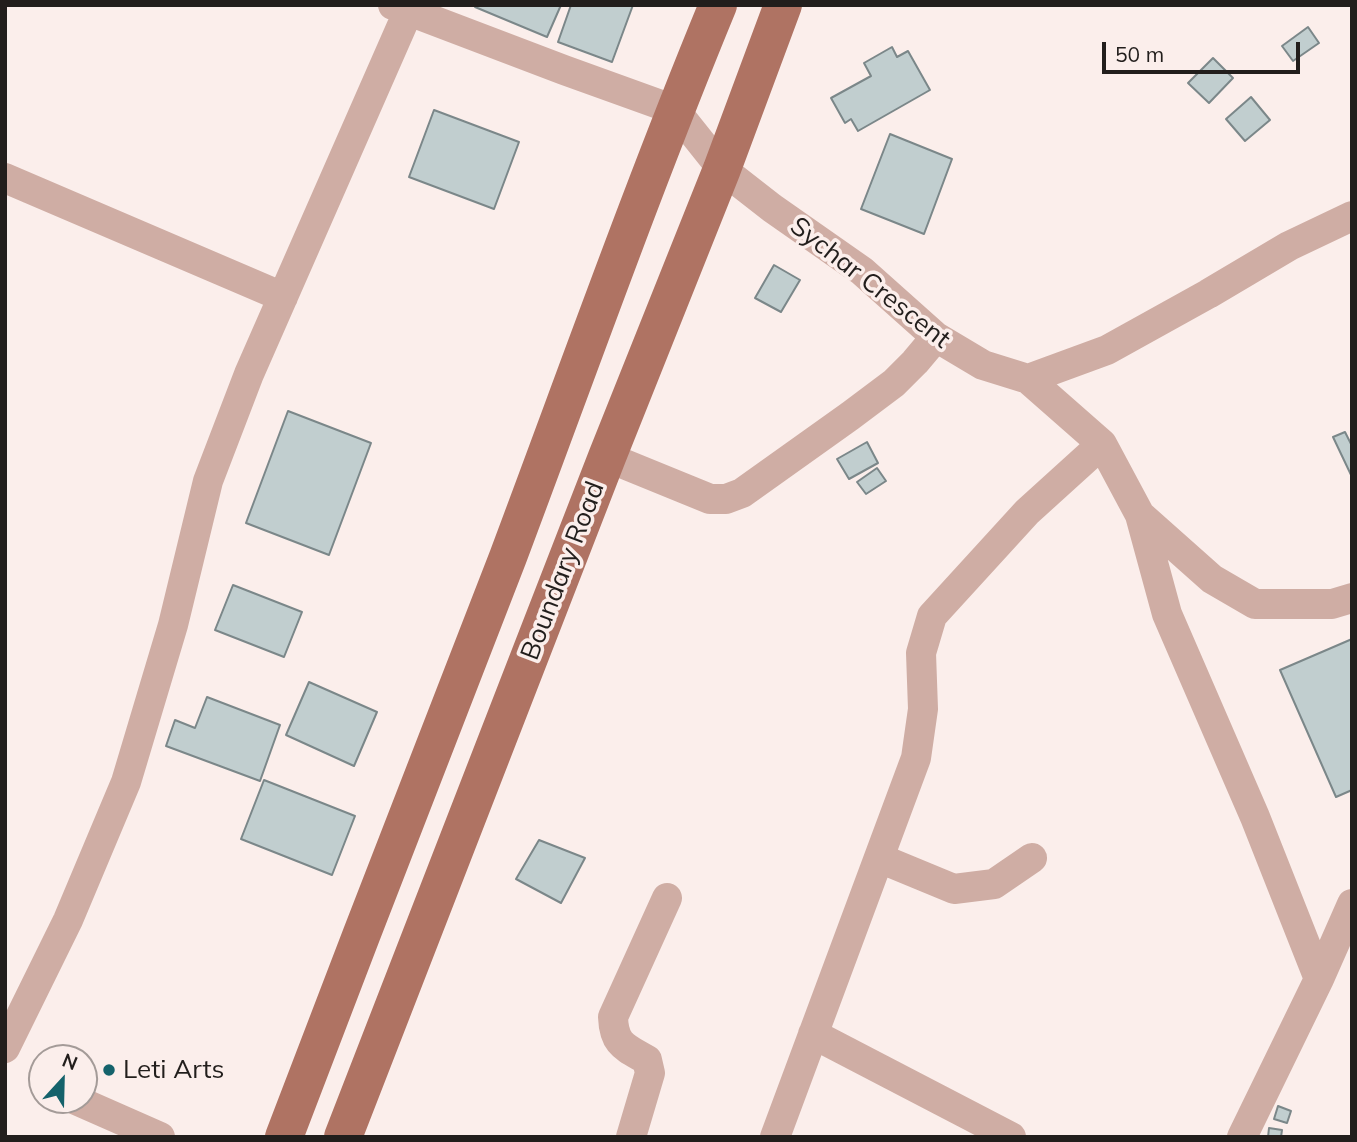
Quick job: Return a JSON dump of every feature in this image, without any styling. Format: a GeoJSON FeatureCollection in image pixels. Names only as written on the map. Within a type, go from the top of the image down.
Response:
{"type":"FeatureCollection","features":[{"type":"Feature","properties":{"kind":"main road"},"geometry":{"type":"LineString","coordinates":[[284,1137],[508,557],[675,110],[718,5]]}},
{"type":"Feature","properties":{"kind":"main road","name":"Boundary Road"},"geometry":{"type":"LineString","coordinates":[[343,1137],[722,169],[783,5]]}},
{"type":"Feature","properties":{"kind":"street"},"geometry":{"type":"LineString","coordinates":[[5,1048],[68,920],[126,782],[173,625],[208,481],[249,374],[404,7],[675,110]]}},
{"type":"Feature","properties":{"kind":"street","name":"Sychar Crescent"},"geometry":{"type":"LineString","coordinates":[[675,110],[722,169],[862,271],[936,337],[983,365],[1028,379]]}},
{"type":"Feature","properties":{"kind":"street"},"geometry":{"type":"LineString","coordinates":[[5,178],[283,297]]}},
{"type":"Feature","properties":{"kind":"street"},"geometry":{"type":"LineString","coordinates":[[1319,979],[1255,817],[1167,614],[1140,515],[1102,444],[1028,379],[1107,350],[1289,246],[1349,224]]}},
{"type":"Feature","properties":{"kind":"street"},"geometry":{"type":"LineString","coordinates":[[607,457],[710,499],[726,499],[743,493],[894,383],[936,337]]}},
{"type":"Feature","properties":{"kind":"street"},"geometry":{"type":"LineString","coordinates":[[775,1137],[916,758],[923,709],[921,653],[932,616],[1027,512],[1102,444]]}},
{"type":"Feature","properties":{"kind":"street"},"geometry":{"type":"LineString","coordinates":[[1140,515],[1212,579],[1255,604],[1332,604],[1352,598]]}},
{"type":"Feature","properties":{"kind":"street"},"geometry":{"type":"LineString","coordinates":[[879,858],[954,889],[994,884],[1032,858]]}},
{"type":"Feature","properties":{"kind":"street"},"geometry":{"type":"LineString","coordinates":[[631,1137],[650,1073],[647,1060],[625,1047],[616,1037],[613,1017],[667,898]]}},
{"type":"Feature","properties":{"kind":"street"},"geometry":{"type":"LineString","coordinates":[[1241,1137],[1319,979],[1352,904]]}},
{"type":"Feature","properties":{"kind":"street"},"geometry":{"type":"LineString","coordinates":[[813,1034],[1011,1137]]}},
{"type":"Feature","properties":{"kind":"street"},"geometry":{"type":"LineString","coordinates":[[98,1110],[160,1137]]}},
{"type":"Feature","properties":{"kind":"building"},"geometry":{"type":"Polygon","coordinates":[[[561,5],[547,37],[475,7],[561,5]]]}},
{"type":"Feature","properties":{"kind":"building"},"geometry":{"type":"Polygon","coordinates":[[[571,5],[633,5],[612,62],[558,42],[571,5]]]}},
{"type":"Feature","properties":{"kind":"building"},"geometry":{"type":"Polygon","coordinates":[[[1308,27],[1319,43],[1293,61],[1282,46],[1308,27]]]}},
{"type":"Feature","properties":{"kind":"building"},"geometry":{"type":"Polygon","coordinates":[[[892,47],[897,57],[908,51],[930,90],[858,131],[851,119],[845,123],[831,98],[871,76],[864,63],[892,47]]]}},
{"type":"Feature","properties":{"kind":"building"},"geometry":{"type":"Polygon","coordinates":[[[1213,58],[1233,78],[1209,103],[1188,83],[1213,58]]]}},
{"type":"Feature","properties":{"kind":"building"},"geometry":{"type":"Polygon","coordinates":[[[1251,97],[1270,120],[1245,141],[1226,119],[1251,97]]]}},
{"type":"Feature","properties":{"kind":"building"},"geometry":{"type":"Polygon","coordinates":[[[434,110],[519,142],[494,209],[409,177],[434,110]]]}},
{"type":"Feature","properties":{"kind":"building"},"geometry":{"type":"Polygon","coordinates":[[[890,134],[952,159],[924,234],[861,209],[890,134]]]}},
{"type":"Feature","properties":{"kind":"building"},"geometry":{"type":"Polygon","coordinates":[[[774,265],[800,280],[781,312],[755,298],[774,265]]]}},
{"type":"Feature","properties":{"kind":"building"},"geometry":{"type":"Polygon","coordinates":[[[288,411],[371,443],[329,555],[246,523],[288,411]]]}},
{"type":"Feature","properties":{"kind":"building"},"geometry":{"type":"Polygon","coordinates":[[[1345,432],[1352,446],[1352,477],[1333,437],[1345,432]]]}},
{"type":"Feature","properties":{"kind":"building"},"geometry":{"type":"Polygon","coordinates":[[[867,442],[878,463],[849,479],[837,459],[867,442]]]}},
{"type":"Feature","properties":{"kind":"building"},"geometry":{"type":"Polygon","coordinates":[[[877,468],[886,481],[866,494],[857,482],[877,468]]]}},
{"type":"Feature","properties":{"kind":"building"},"geometry":{"type":"Polygon","coordinates":[[[233,585],[302,612],[284,657],[215,630],[233,585]]]}},
{"type":"Feature","properties":{"kind":"building"},"geometry":{"type":"Polygon","coordinates":[[[1352,639],[1352,790],[1336,797],[1280,670],[1352,639]]]}},
{"type":"Feature","properties":{"kind":"building"},"geometry":{"type":"Polygon","coordinates":[[[309,682],[377,712],[354,766],[286,735],[309,682]]]}},
{"type":"Feature","properties":{"kind":"building"},"geometry":{"type":"Polygon","coordinates":[[[207,697],[280,725],[260,781],[166,746],[175,720],[195,728],[207,697]]]}},
{"type":"Feature","properties":{"kind":"building"},"geometry":{"type":"Polygon","coordinates":[[[264,780],[355,816],[332,875],[241,839],[264,780]]]}},
{"type":"Feature","properties":{"kind":"building"},"geometry":{"type":"Polygon","coordinates":[[[539,840],[585,858],[561,903],[516,879],[539,840]]]}},
{"type":"Feature","properties":{"kind":"building"},"geometry":{"type":"Polygon","coordinates":[[[1278,1106],[1291,1111],[1287,1123],[1274,1119],[1278,1106]]]}},
{"type":"Feature","properties":{"kind":"building"},"geometry":{"type":"Polygon","coordinates":[[[1269,1128],[1282,1130],[1281,1137],[1268,1137],[1269,1128]]]}},
{"type":"Feature","properties":{"kind":"place","name":"Leti Arts"},"geometry":{"type":"Point","coordinates":[109,1070]}}]}
